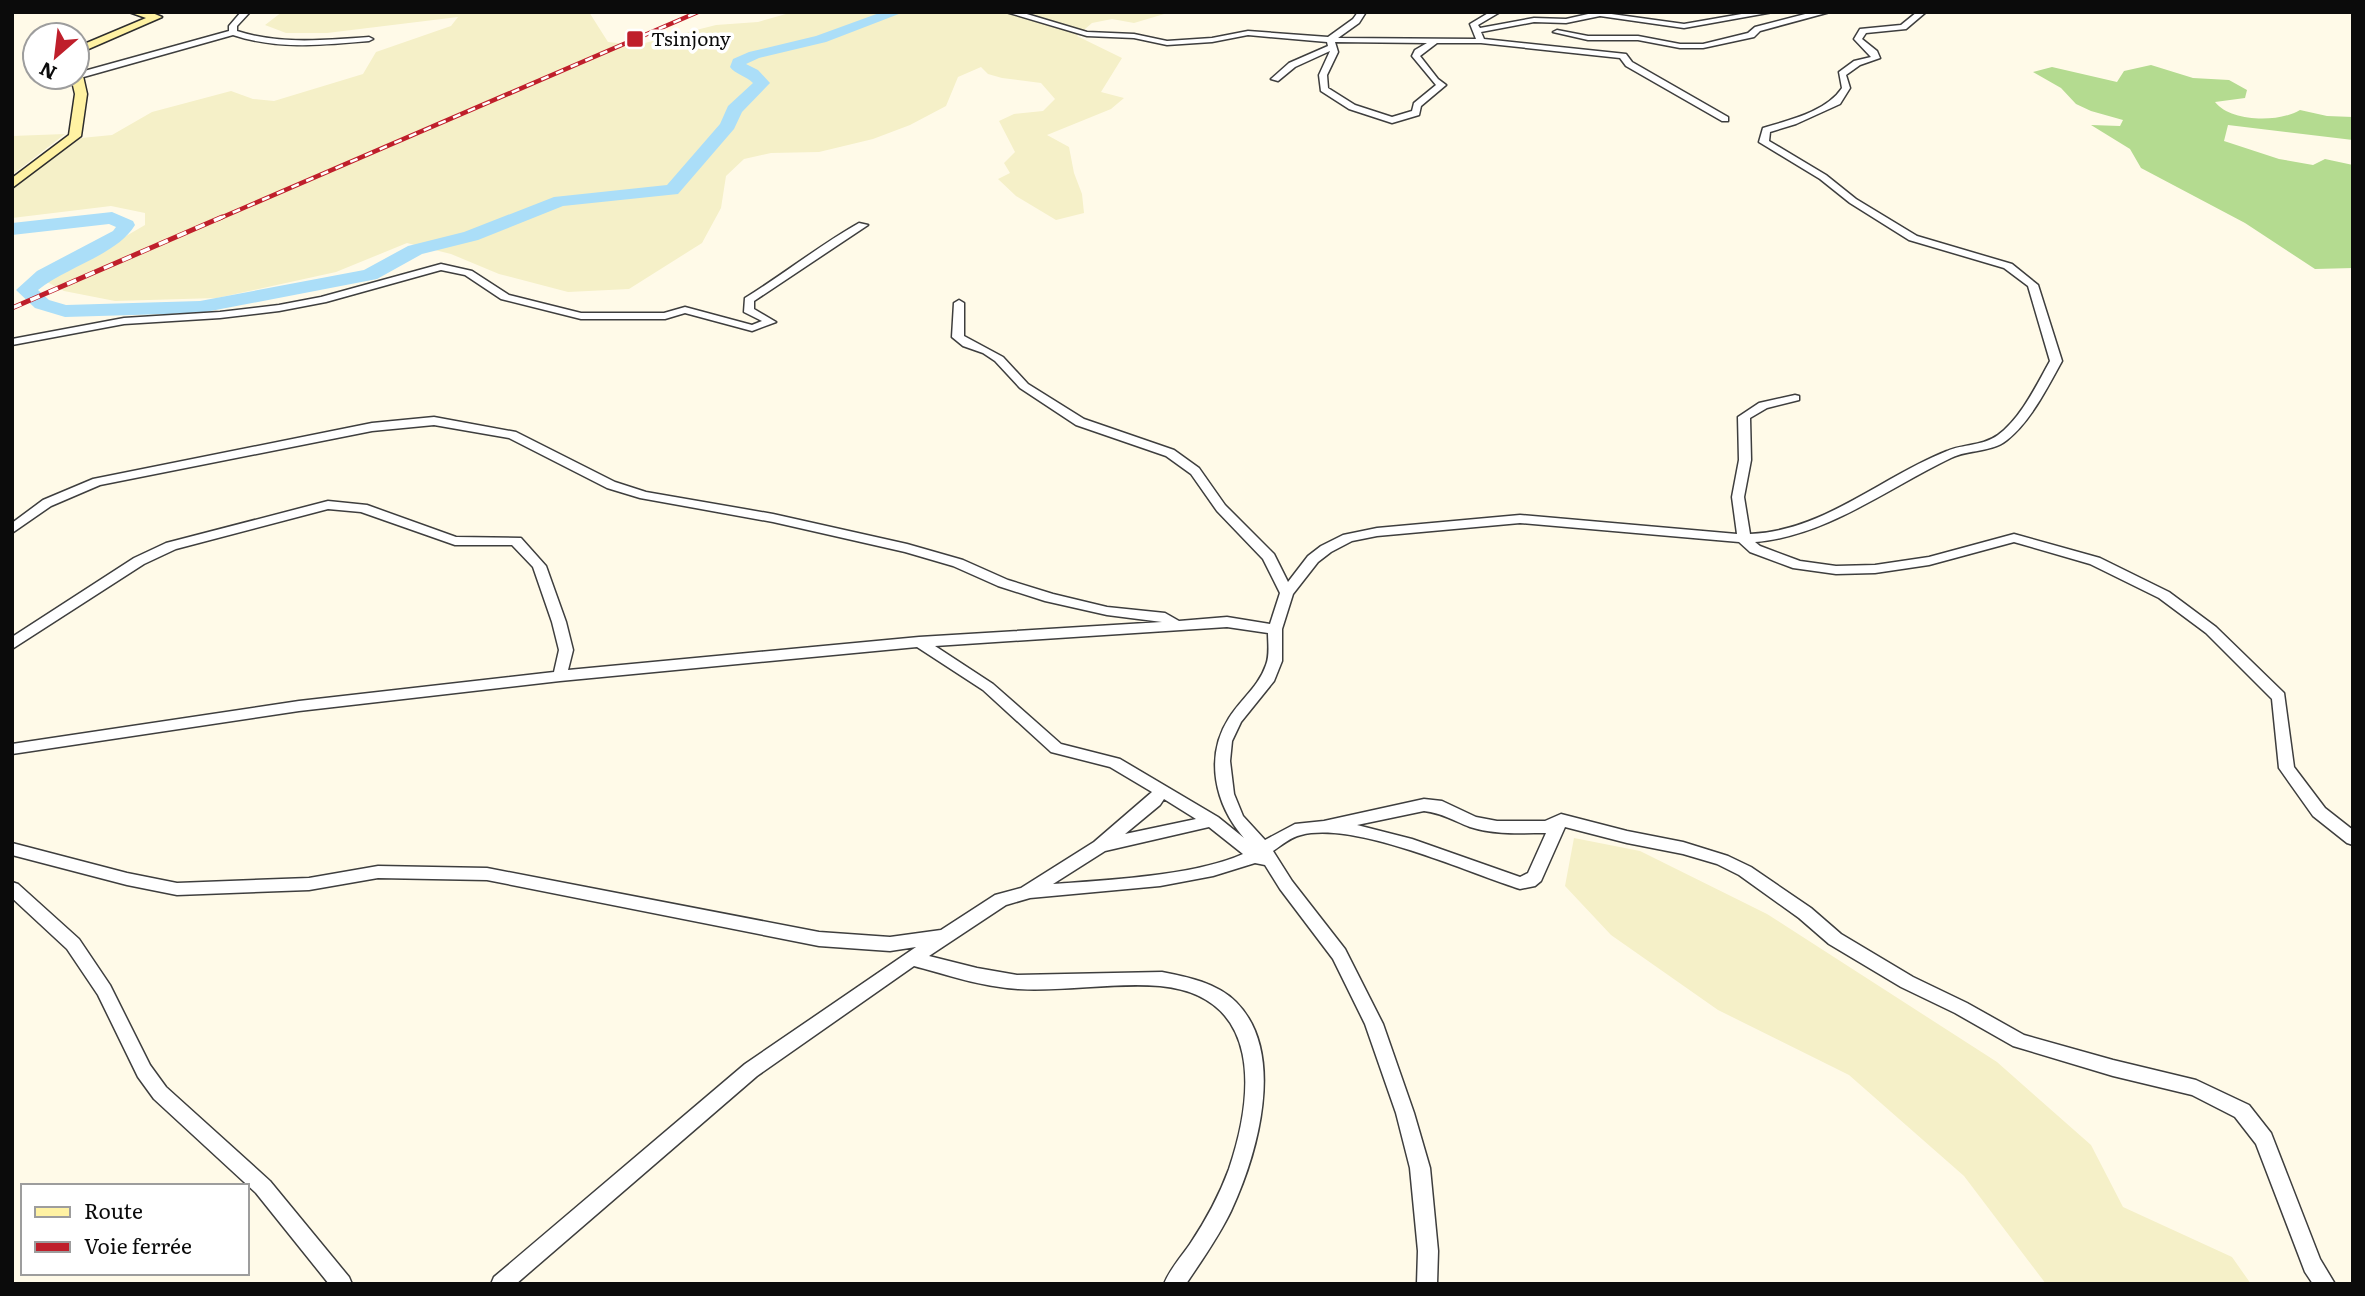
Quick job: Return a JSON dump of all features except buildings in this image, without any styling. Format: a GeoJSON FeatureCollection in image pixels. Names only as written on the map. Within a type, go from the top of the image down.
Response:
{"type":"FeatureCollection","features":[{"type":"Feature","properties":{"kind":"street"},"geometry":{"type":"LineString","coordinates":[[134,12],[157,17]]}},
{"type":"Feature","properties":{"kind":"street"},"geometry":{"type":"LineString","coordinates":[[91,45],[173,12]]}},
{"type":"Feature","properties":{"kind":"street"},"geometry":{"type":"LineString","coordinates":[[233,32],[233,26],[246,12]]}},
{"type":"Feature","properties":{"kind":"street"},"geometry":{"type":"LineString","coordinates":[[1010,12],[1087,34],[1133,36],[1167,43],[1212,40],[1248,33],[1331,43],[1481,41],[1623,56],[1629,64],[1725,119]]}},
{"type":"Feature","properties":{"kind":"street"},"geometry":{"type":"LineString","coordinates":[[1275,79],[1292,65],[1331,43],[1356,21],[1362,12]]}},
{"type":"Feature","properties":{"kind":"street"},"geometry":{"type":"LineString","coordinates":[[1481,41],[1474,24],[1496,12]]}},
{"type":"Feature","properties":{"kind":"street"},"geometry":{"type":"LineString","coordinates":[[1514,12],[1557,32],[1584,47],[1589,53]]}},
{"type":"Feature","properties":{"kind":"street"},"geometry":{"type":"LineString","coordinates":[[1475,31],[1534,20],[1566,20],[1600,14],[1684,26],[1769,12]]}},
{"type":"Feature","properties":{"kind":"street"},"geometry":{"type":"LineString","coordinates":[[1557,32],[1588,38],[1638,38],[1680,46],[1703,46],[1751,35],[1758,29],[1826,12]]}},
{"type":"Feature","properties":{"kind":"street"},"geometry":{"type":"LineString","coordinates":[[1427,1284],[1428,1251],[1420,1168],[1405,1113],[1378,1037],[1339,954],[1237,819],[1226,794],[1222,761],[1225,741],[1235,720],[1267,681],[1275,661],[1275,629],[1287,593],[1313,559],[1349,538],[1377,532],[1520,519],[1744,538],[1775,535],[1869,498],[1912,472],[1954,452],[1997,442],[2024,413],[2056,361],[2033,285],[2008,266],[1913,238],[1853,201],[1823,177],[1764,142],[1766,130],[1793,122],[1837,103],[1846,88],[1842,74],[1857,63],[1876,58],[1858,39],[1863,31],[1903,27],[1922,12]]}},
{"type":"Feature","properties":{"kind":"street"},"geometry":{"type":"LineString","coordinates":[[91,72],[233,32],[265,43],[369,39]]}},
{"type":"Feature","properties":{"kind":"street"},"geometry":{"type":"LineString","coordinates":[[1331,43],[1334,52],[1323,75],[1324,89],[1352,107],[1392,120],[1416,113],[1418,105],[1442,85],[1416,56],[1436,41]]}},
{"type":"Feature","properties":{"kind":"street"},"geometry":{"type":"LineString","coordinates":[[12,184],[75,136],[80,91]]}},
{"type":"Feature","properties":{"kind":"street"},"geometry":{"type":"LineString","coordinates":[[12,342],[124,321],[279,308],[322,300],[441,267],[468,273],[505,297],[544,309],[581,316],[624,318],[695,311],[715,320],[752,328],[771,322],[748,310],[750,300],[835,241],[863,225]]}},
{"type":"Feature","properties":{"kind":"street"},"geometry":{"type":"LineString","coordinates":[[960,303],[958,337],[999,359],[1024,386],[1080,422],[1170,453],[1195,471],[1221,508],[1269,557],[1287,593]]}},
{"type":"Feature","properties":{"kind":"street"},"geometry":{"type":"LineString","coordinates":[[1795,398],[1763,405],[1744,417],[1745,460],[1738,497],[1744,538],[1755,549],[1798,565],[1836,570],[1875,569],[1929,561],[2014,538],[2095,561],[2164,595],[2211,630],[2279,697],[2287,768],[2319,812],[2353,839]]}},
{"type":"Feature","properties":{"kind":"street"},"geometry":{"type":"LineString","coordinates":[[12,529],[47,503],[97,482],[372,427],[434,421],[512,435],[611,485],[644,495],[785,521],[933,555],[1050,598],[1107,611],[1165,617],[1177,625]]}},
{"type":"Feature","properties":{"kind":"street"},"geometry":{"type":"LineString","coordinates":[[12,644],[139,561],[171,546],[328,505],[363,508],[455,541],[516,541],[539,566],[559,622],[566,650],[560,676]]}},
{"type":"Feature","properties":{"kind":"street"},"geometry":{"type":"LineString","coordinates":[[12,749],[299,706],[560,676],[919,642],[1177,625],[1227,622],[1275,629]]}},
{"type":"Feature","properties":{"kind":"street"},"geometry":{"type":"LineString","coordinates":[[919,642],[988,687],[1056,748],[1115,763],[1260,852]]}},
{"type":"Feature","properties":{"kind":"street"},"geometry":{"type":"LineString","coordinates":[[501,1284],[751,1070],[1001,900],[1026,892],[1100,846],[1155,802],[1161,791]]}},
{"type":"Feature","properties":{"kind":"street"},"geometry":{"type":"LineString","coordinates":[[1026,892],[1092,888],[1216,870],[1260,852],[1283,835],[1303,828],[1324,827],[1424,805],[1442,807],[1474,822],[1497,827],[1547,827],[1561,820],[1683,848],[1722,860],[1745,871],[1805,913],[1835,939],[1907,982],[1961,1008],[2019,1041],[2196,1088],[2242,1111],[2264,1139],[2312,1265],[2325,1284]]}},
{"type":"Feature","properties":{"kind":"street"},"geometry":{"type":"LineString","coordinates":[[1324,827],[1394,841],[1520,883],[1529,882],[1535,877],[1546,846],[1561,820]]}},
{"type":"Feature","properties":{"kind":"street"},"geometry":{"type":"LineString","coordinates":[[1100,846],[1212,821]]}},
{"type":"Feature","properties":{"kind":"street"},"geometry":{"type":"LineString","coordinates":[[12,849],[114,876],[177,889],[309,884],[378,872],[487,874],[819,939],[890,944],[945,936]]}},
{"type":"Feature","properties":{"kind":"street"},"geometry":{"type":"LineString","coordinates":[[12,888],[36,906],[73,944],[104,990],[144,1072],[160,1093],[263,1187],[342,1284]]}},
{"type":"Feature","properties":{"kind":"street"},"geometry":{"type":"LineString","coordinates":[[913,960],[1014,982],[1043,983],[1117,978],[1170,981],[1206,990],[1232,1007],[1247,1031],[1256,1079],[1250,1130],[1229,1193],[1205,1239],[1174,1284]]}},
{"type":"Feature","properties":{"kind":"shaded area"},"geometry":{"type":"Polygon","coordinates":[[[282,12],[589,12],[608,42],[637,45],[716,25],[758,22],[793,12],[1171,12],[1134,23],[1112,19],[1092,23],[1077,36],[1122,58],[1101,92],[1124,98],[1111,109],[1047,135],[1069,147],[1074,173],[1082,194],[1084,213],[1056,220],[1016,196],[998,179],[1010,173],[1004,163],[1015,152],[999,121],[1014,114],[1043,111],[1055,99],[1041,83],[1002,78],[988,74],[981,67],[958,77],[946,106],[910,125],[873,139],[819,152],[771,153],[744,159],[726,176],[721,208],[702,243],[629,289],[568,292],[499,274],[451,254],[407,243],[336,272],[217,298],[115,301],[64,291],[47,282],[145,225],[145,213],[111,206],[12,218],[12,188],[81,138],[112,135],[152,112],[231,91],[253,99],[274,101],[363,74],[376,52],[451,26],[458,17],[327,33],[286,33],[265,25],[282,12]]]}},
{"type":"Feature","properties":{"kind":"shaded area"},"geometry":{"type":"Polygon","coordinates":[[[65,134],[12,175],[12,136],[65,134]]]}},
{"type":"Feature","properties":{"kind":"shaded area"},"geometry":{"type":"Polygon","coordinates":[[[1574,838],[1640,851],[1767,914],[1997,1062],[2091,1145],[2123,1207],[2232,1257],[2251,1284],[2046,1284],[1964,1176],[1849,1075],[1718,1010],[1611,935],[1565,886],[1574,838]]]}},
{"type":"Feature","properties":{"kind":"green space"},"geometry":{"type":"Polygon","coordinates":[[[2151,65],[2193,78],[2229,80],[2247,90],[2245,98],[2215,102],[2222,109],[2243,117],[2280,117],[2300,110],[2327,116],[2353,117],[2353,140],[2228,125],[2224,141],[2279,159],[2313,165],[2325,159],[2353,165],[2353,268],[2315,269],[2245,223],[2141,168],[2130,149],[2091,125],[2120,126],[2123,120],[2076,104],[2061,88],[2033,72],[2052,67],[2117,82],[2124,71],[2151,65]]]}},
{"type":"Feature","properties":{"kind":"waterway"},"geometry":{"type":"LineString","coordinates":[[12,229],[112,218],[126,225],[120,235],[44,275],[26,290],[42,304],[65,311],[200,307],[370,275],[415,250],[471,236],[560,201],[672,190],[728,125],[734,110],[762,83],[752,73],[738,67],[739,62],[754,55],[821,39],[897,12]]}},
{"type":"Feature","properties":{"kind":"railway"},"geometry":{"type":"LineString","coordinates":[[218,219],[698,12]]}},
{"type":"Feature","properties":{"kind":"railway"},"geometry":{"type":"LineString","coordinates":[[12,308],[222,217]]}},
{"type":"Feature","properties":{"kind":"place","name":"Tsinjony"},"geometry":{"type":"Point","coordinates":[635,39]}}]}
